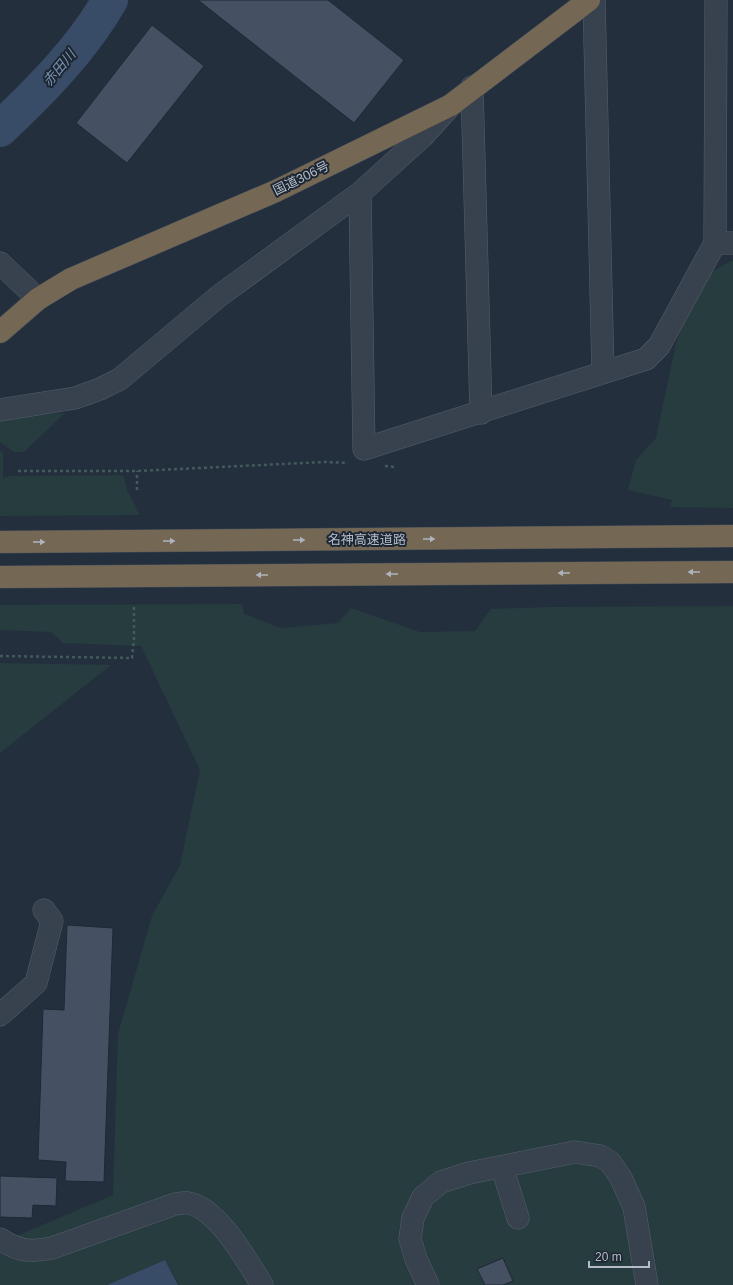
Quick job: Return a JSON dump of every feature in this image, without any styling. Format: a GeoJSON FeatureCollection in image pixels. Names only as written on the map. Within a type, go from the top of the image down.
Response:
{"type":"FeatureCollection","features":[{"type":"Feature","properties":{"kind":"highway","name":"国道306号"},"geometry":{"type":"LineString","coordinates":[[0,332],[38,299],[71,279],[276,191],[451,105],[472,87],[588,0]]}},
{"type":"Feature","properties":{"kind":"highway","name":"名神高速道路"},"geometry":{"type":"LineString","coordinates":[[0,542],[733,536]]}},
{"type":"Feature","properties":{"kind":"highway"},"geometry":{"type":"LineString","coordinates":[[0,577],[733,572]]}},
{"type":"Feature","properties":{"kind":"street"},"geometry":{"type":"LineString","coordinates":[[594,0],[603,372]]}},
{"type":"Feature","properties":{"kind":"street"},"geometry":{"type":"LineString","coordinates":[[360,193],[364,449],[646,359],[660,346],[724,243],[716,0]]}},
{"type":"Feature","properties":{"kind":"street"},"geometry":{"type":"LineString","coordinates":[[472,87],[481,412]]}},
{"type":"Feature","properties":{"kind":"street"},"geometry":{"type":"LineString","coordinates":[[0,410],[75,398],[100,390],[120,379],[219,296],[360,193],[423,136],[451,105]]}},
{"type":"Feature","properties":{"kind":"street"},"geometry":{"type":"LineString","coordinates":[[0,262],[38,299]]}},
{"type":"Feature","properties":{"kind":"street"},"geometry":{"type":"LineString","coordinates":[[0,1016],[36,983],[52,921],[44,910]]}},
{"type":"Feature","properties":{"kind":"street"},"geometry":{"type":"LineString","coordinates":[[428,1285],[416,1259],[410,1239],[413,1218],[423,1197],[440,1182],[469,1173],[575,1152],[600,1156],[610,1162],[621,1178],[634,1207],[647,1285]]}},
{"type":"Feature","properties":{"kind":"street"},"geometry":{"type":"LineString","coordinates":[[502,1167],[518,1218]]}},
{"type":"Feature","properties":{"kind":"street"},"geometry":{"type":"LineString","coordinates":[[0,1239],[14,1248],[33,1251],[52,1248],[175,1204],[188,1202],[206,1211],[219,1222],[244,1256],[262,1285]]}},
{"type":"Feature","properties":{"kind":"path"},"geometry":{"type":"LineString","coordinates":[[18,471],[137,471],[324,462],[356,464]]}},
{"type":"Feature","properties":{"kind":"path"},"geometry":{"type":"LineString","coordinates":[[379,466],[394,467]]}},
{"type":"Feature","properties":{"kind":"path"},"geometry":{"type":"LineString","coordinates":[[137,471],[137,490]]}},
{"type":"Feature","properties":{"kind":"path"},"geometry":{"type":"LineString","coordinates":[[0,656],[132,658],[134,639],[134,604]]}},
{"type":"Feature","properties":{"kind":"green space"},"geometry":{"type":"Polygon","coordinates":[[[733,261],[733,508],[670,507],[672,500],[628,490],[636,460],[656,438],[676,343],[701,278],[733,261]]]}},
{"type":"Feature","properties":{"kind":"green space"},"geometry":{"type":"Polygon","coordinates":[[[65,413],[24,452],[14,452],[0,442],[0,416],[65,413]]]}},
{"type":"Feature","properties":{"kind":"green space"},"geometry":{"type":"Polygon","coordinates":[[[0,451],[3,453],[3,478],[11,476],[120,475],[124,477],[127,490],[140,515],[0,516],[0,451]]]}},
{"type":"Feature","properties":{"kind":"green space"},"geometry":{"type":"Polygon","coordinates":[[[242,604],[244,614],[281,628],[338,623],[351,608],[420,632],[475,631],[491,609],[550,607],[733,606],[733,1285],[179,1285],[165,1260],[107,1285],[0,1285],[0,1243],[113,1195],[118,1034],[152,916],[180,865],[200,770],[141,646],[63,643],[51,632],[0,630],[0,605],[242,604]]]}},
{"type":"Feature","properties":{"kind":"green space"},"geometry":{"type":"Polygon","coordinates":[[[0,663],[111,665],[0,753],[0,663]]]}},
{"type":"Feature","properties":{"kind":"water"},"geometry":{"type":"Polygon","coordinates":[[[165,1260],[178,1285],[107,1285],[165,1260]]]}},
{"type":"Feature","properties":{"kind":"building"},"geometry":{"type":"Polygon","coordinates":[[[198,0],[328,0],[404,60],[354,123],[198,0]]]}},
{"type":"Feature","properties":{"kind":"building"},"geometry":{"type":"Polygon","coordinates":[[[152,25],[204,66],[127,163],[76,123],[152,25]]]}},
{"type":"Feature","properties":{"kind":"building"},"geometry":{"type":"Polygon","coordinates":[[[67,925],[113,928],[104,1182],[65,1181],[66,1162],[38,1160],[43,1009],[64,1010],[67,925]]]}},
{"type":"Feature","properties":{"kind":"building"},"geometry":{"type":"Polygon","coordinates":[[[0,1176],[57,1178],[56,1206],[33,1205],[32,1218],[0,1217],[0,1176]]]}},
{"type":"Feature","properties":{"kind":"building"},"geometry":{"type":"Polygon","coordinates":[[[503,1258],[513,1281],[503,1285],[485,1285],[477,1269],[503,1258]]]}},
{"type":"Feature","properties":{"kind":"waterway","name":"赤田川"},"geometry":{"type":"LineString","coordinates":[[0,129],[31,99],[74,52],[99,18],[110,0]]}}]}
